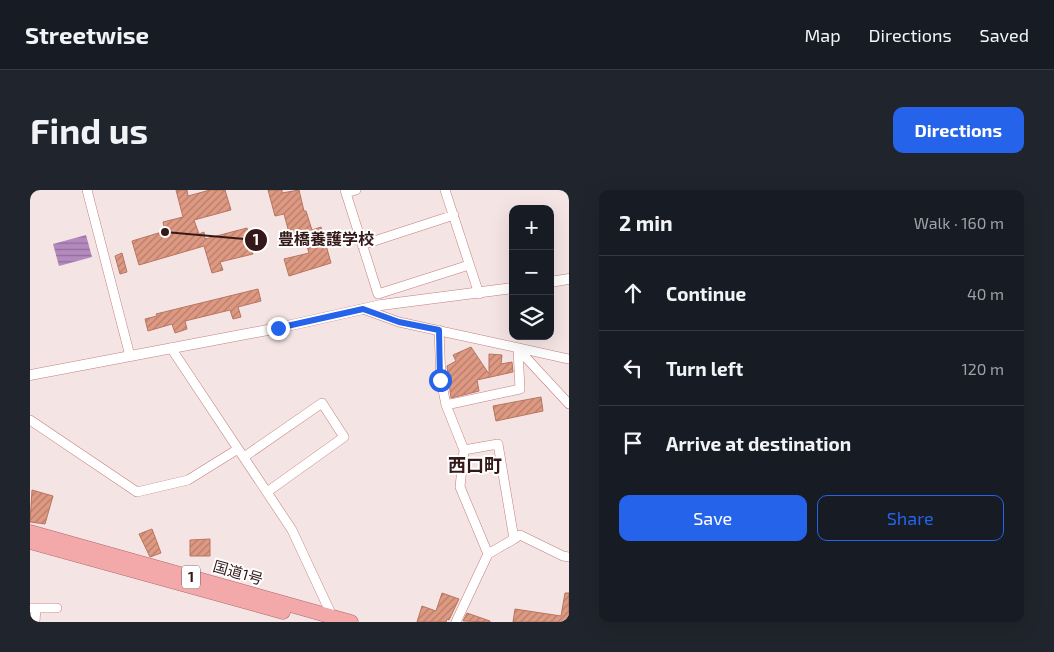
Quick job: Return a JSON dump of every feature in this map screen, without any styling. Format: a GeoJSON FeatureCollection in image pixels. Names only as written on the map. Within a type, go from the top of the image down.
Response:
{"type":"FeatureCollection","features":[{"type":"Feature","properties":{"kind":"highway","name":"国道1号"},"geometry":{"type":"LineString","coordinates":[[30,532],[334,619],[351,622]]}},
{"type":"Feature","properties":{"kind":"highway","name":"国道1号"},"geometry":{"type":"LineString","coordinates":[[30,542],[318,622]]}},
{"type":"Feature","properties":{"kind":"street"},"geometry":{"type":"LineString","coordinates":[[87,190],[130,356]]}},
{"type":"Feature","properties":{"kind":"street"},"geometry":{"type":"LineString","coordinates":[[356,190],[346,192],[378,294],[469,265]]}},
{"type":"Feature","properties":{"kind":"street"},"geometry":{"type":"LineString","coordinates":[[446,190],[479,294]]}},
{"type":"Feature","properties":{"kind":"street"},"geometry":{"type":"LineString","coordinates":[[362,245],[454,215]]}},
{"type":"Feature","properties":{"kind":"street"},"geometry":{"type":"LineString","coordinates":[[554,281],[569,279]]}},
{"type":"Feature","properties":{"kind":"street"},"geometry":{"type":"LineString","coordinates":[[30,374],[278,328],[363,309],[509,289]]}},
{"type":"Feature","properties":{"kind":"street"},"geometry":{"type":"LineString","coordinates":[[363,309],[399,322],[569,360]]}},
{"type":"Feature","properties":{"kind":"street"},"geometry":{"type":"LineString","coordinates":[[439,330],[440,380],[446,405],[464,450],[460,487],[488,554]]}},
{"type":"Feature","properties":{"kind":"street"},"geometry":{"type":"LineString","coordinates":[[171,348],[292,530],[334,619]]}},
{"type":"Feature","properties":{"kind":"street"},"geometry":{"type":"LineString","coordinates":[[518,349],[569,404]]}},
{"type":"Feature","properties":{"kind":"street"},"geometry":{"type":"LineString","coordinates":[[446,405],[520,389],[518,349]]}},
{"type":"Feature","properties":{"kind":"street"},"geometry":{"type":"LineString","coordinates":[[244,457],[322,403],[344,438],[267,492]]}},
{"type":"Feature","properties":{"kind":"street"},"geometry":{"type":"LineString","coordinates":[[30,420],[137,492],[188,480],[238,449]]}},
{"type":"Feature","properties":{"kind":"street"},"geometry":{"type":"LineString","coordinates":[[464,450],[498,444],[514,539]]}},
{"type":"Feature","properties":{"kind":"street"},"geometry":{"type":"LineString","coordinates":[[456,622],[488,554],[520,535],[563,556],[569,557]]}},
{"type":"Feature","properties":{"kind":"street"},"geometry":{"type":"LineString","coordinates":[[35,622],[33,608],[57,608]]}},
{"type":"Feature","properties":{"kind":"shaded area"},"geometry":{"type":"Polygon","coordinates":[[[86,235],[92,257],[59,266],[53,244],[86,235]]]}},
{"type":"Feature","properties":{"kind":"building"},"geometry":{"type":"Polygon","coordinates":[[[176,190],[187,190],[188,196],[210,190],[225,190],[231,210],[194,220],[199,234],[204,232],[205,239],[247,228],[253,254],[220,262],[223,270],[212,273],[204,246],[139,265],[132,241],[165,231],[163,222],[183,217],[176,190]]]}},
{"type":"Feature","properties":{"kind":"building"},"geometry":{"type":"Polygon","coordinates":[[[268,190],[282,190],[282,193],[299,190],[304,211],[306,211],[312,230],[321,227],[331,263],[289,276],[284,259],[309,253],[303,233],[281,239],[279,232],[288,229],[284,214],[275,216],[268,190]]]}},
{"type":"Feature","properties":{"kind":"building"},"geometry":{"type":"Polygon","coordinates":[[[122,253],[127,272],[120,274],[115,256],[122,253]]]}},
{"type":"Feature","properties":{"kind":"building"},"geometry":{"type":"Polygon","coordinates":[[[258,289],[261,301],[238,307],[241,317],[233,319],[230,310],[185,321],[187,329],[175,333],[172,324],[148,331],[145,319],[157,316],[156,314],[258,289]]]}},
{"type":"Feature","properties":{"kind":"building"},"geometry":{"type":"Polygon","coordinates":[[[471,347],[489,374],[489,354],[502,355],[501,364],[512,362],[513,372],[477,380],[479,391],[451,398],[447,366],[456,361],[453,355],[471,347]]]}},
{"type":"Feature","properties":{"kind":"building"},"geometry":{"type":"Polygon","coordinates":[[[541,397],[543,411],[496,421],[493,406],[541,397]]]}},
{"type":"Feature","properties":{"kind":"building"},"geometry":{"type":"Polygon","coordinates":[[[32,490],[53,496],[45,524],[30,522],[32,490]]]}},
{"type":"Feature","properties":{"kind":"building"},"geometry":{"type":"Polygon","coordinates":[[[152,529],[161,553],[150,557],[139,534],[152,529]]]}},
{"type":"Feature","properties":{"kind":"building"},"geometry":{"type":"Polygon","coordinates":[[[210,539],[210,556],[190,556],[190,540],[210,539]]]}},
{"type":"Feature","properties":{"kind":"building"},"geometry":{"type":"Polygon","coordinates":[[[442,593],[459,599],[449,620],[447,619],[446,622],[417,622],[422,606],[436,611],[442,593]]]}},
{"type":"Feature","properties":{"kind":"building"},"geometry":{"type":"Polygon","coordinates":[[[565,593],[569,593],[569,622],[513,622],[515,609],[561,616],[565,593]]]}},
{"type":"Feature","properties":{"kind":"building"},"geometry":{"type":"Polygon","coordinates":[[[467,613],[490,621],[490,622],[463,621],[467,613]]]}},
{"type":"Feature","properties":{"kind":"place","name":"豊橋養護学校"},"geometry":{"type":"Point","coordinates":[165,232]}},
{"type":"Feature","properties":{"kind":"district","name":"西口町"},"geometry":{"type":"Point","coordinates":[475,466]}},
{"type":"Feature","properties":{"kind":"route"},"geometry":{"type":"LineString","coordinates":[[278,328],[363,309],[399,322],[439,330],[440,380]]}}]}
